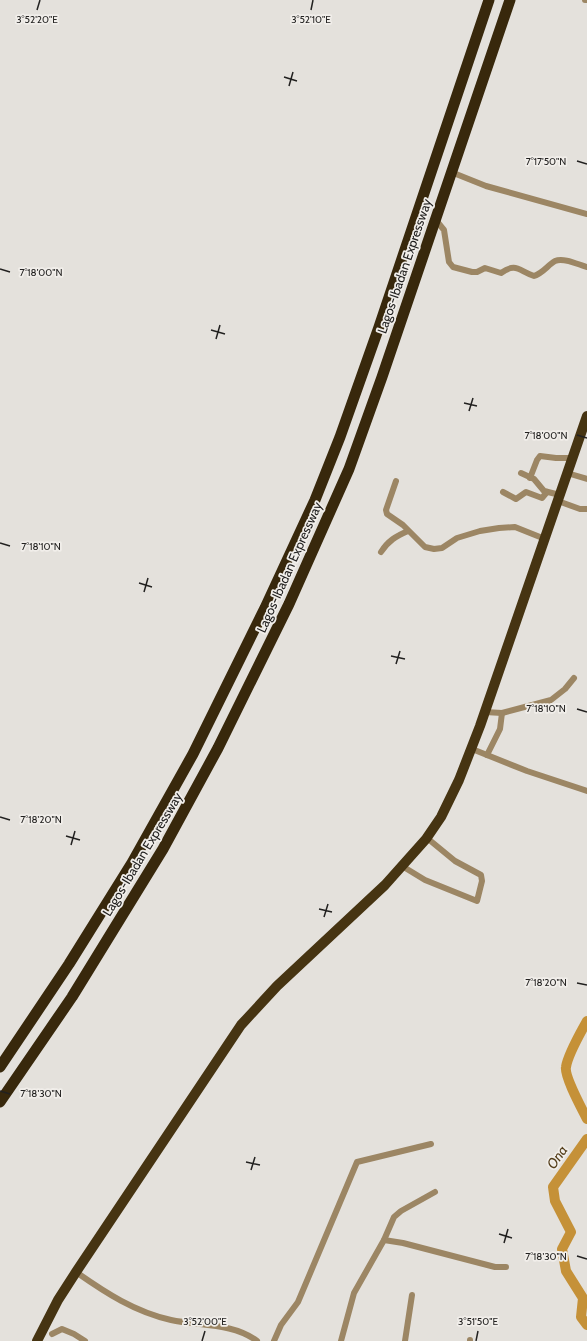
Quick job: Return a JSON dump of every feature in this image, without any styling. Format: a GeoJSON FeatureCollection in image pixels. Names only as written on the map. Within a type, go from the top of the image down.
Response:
{"type":"FeatureCollection","features":[{"type":"Feature","properties":{"kind":"highway","name":"Lagos-Ibadan Expressway"},"geometry":{"type":"LineString","coordinates":[[0,1067],[69,964],[148,836],[193,754],[272,594],[315,500],[340,437],[379,327],[489,0]]}},
{"type":"Feature","properties":{"kind":"highway","name":"Lagos-Ibadan Expressway"},"geometry":{"type":"LineString","coordinates":[[0,1102],[72,997],[163,849],[218,748],[265,655],[314,550],[349,469],[385,369],[510,0]]}},
{"type":"Feature","properties":{"kind":"highway"},"geometry":{"type":"LineString","coordinates":[[37,1341],[58,1300],[76,1272],[241,1025],[277,986],[385,885],[427,838],[449,801],[472,750],[511,633],[545,540],[587,416]]}},
{"type":"Feature","properties":{"kind":"street"},"geometry":{"type":"LineString","coordinates":[[451,172],[486,186],[587,214]]}},
{"type":"Feature","properties":{"kind":"street"},"geometry":{"type":"LineString","coordinates":[[435,219],[444,230],[449,262],[453,267],[472,272],[477,272],[485,268],[501,273],[508,267],[514,267],[534,276],[540,274],[557,260],[563,260],[587,267]]}},
{"type":"Feature","properties":{"kind":"street"},"geometry":{"type":"LineString","coordinates":[[530,478],[540,456],[573,458]]}},
{"type":"Feature","properties":{"kind":"street"},"geometry":{"type":"LineString","coordinates":[[521,473],[534,480],[544,491],[580,509],[587,509]]}},
{"type":"Feature","properties":{"kind":"street"},"geometry":{"type":"LineString","coordinates":[[567,473],[586,478]]}},
{"type":"Feature","properties":{"kind":"street"},"geometry":{"type":"LineString","coordinates":[[396,481],[386,510],[387,514],[403,525],[425,547],[434,549],[442,548],[457,538],[480,531],[515,527],[545,540]]}},
{"type":"Feature","properties":{"kind":"street"},"geometry":{"type":"LineString","coordinates":[[503,492],[516,499],[526,492],[542,498],[547,492]]}},
{"type":"Feature","properties":{"kind":"street"},"geometry":{"type":"LineString","coordinates":[[381,552],[392,538],[408,531]]}},
{"type":"Feature","properties":{"kind":"street"},"geometry":{"type":"LineString","coordinates":[[485,712],[502,713],[551,700],[565,689],[574,678]]}},
{"type":"Feature","properties":{"kind":"street"},"geometry":{"type":"LineString","coordinates":[[487,756],[500,729],[502,713]]}},
{"type":"Feature","properties":{"kind":"street"},"geometry":{"type":"LineString","coordinates":[[472,750],[527,772],[587,791]]}},
{"type":"Feature","properties":{"kind":"street"},"geometry":{"type":"LineString","coordinates":[[402,866],[425,880],[477,901],[482,881],[481,875],[455,861],[427,838]]}},
{"type":"Feature","properties":{"kind":"street"},"geometry":{"type":"LineString","coordinates":[[274,1341],[281,1325],[298,1302],[357,1162],[431,1144]]}},
{"type":"Feature","properties":{"kind":"street"},"geometry":{"type":"LineString","coordinates":[[341,1341],[354,1293],[384,1240],[394,1217],[401,1211],[435,1192]]}},
{"type":"Feature","properties":{"kind":"street"},"geometry":{"type":"LineString","coordinates":[[384,1240],[403,1243],[494,1267],[506,1267]]}},
{"type":"Feature","properties":{"kind":"street"},"geometry":{"type":"LineString","coordinates":[[76,1272],[98,1288],[128,1305],[171,1320],[231,1329],[249,1335],[257,1341]]}},
{"type":"Feature","properties":{"kind":"street"},"geometry":{"type":"LineString","coordinates":[[404,1341],[412,1296]]}},
{"type":"Feature","properties":{"kind":"street"},"geometry":{"type":"LineString","coordinates":[[52,1334],[62,1329],[86,1341]]}},
{"type":"Feature","properties":{"kind":"waterway","name":"Ona"},"geometry":{"type":"LineString","coordinates":[[587,1021],[572,1050],[566,1067],[570,1085],[587,1119]]}},
{"type":"Feature","properties":{"kind":"waterway","name":"Ona"},"geometry":{"type":"LineString","coordinates":[[587,1139],[553,1187],[555,1201],[571,1232],[562,1249],[566,1271],[583,1298],[581,1317],[587,1325]]}},
{"type":"Feature","properties":{"kind":"waterway","name":"Ona"},"geometry":{"type":"LineString","coordinates":[[583,1298],[587,1299]]}}]}
